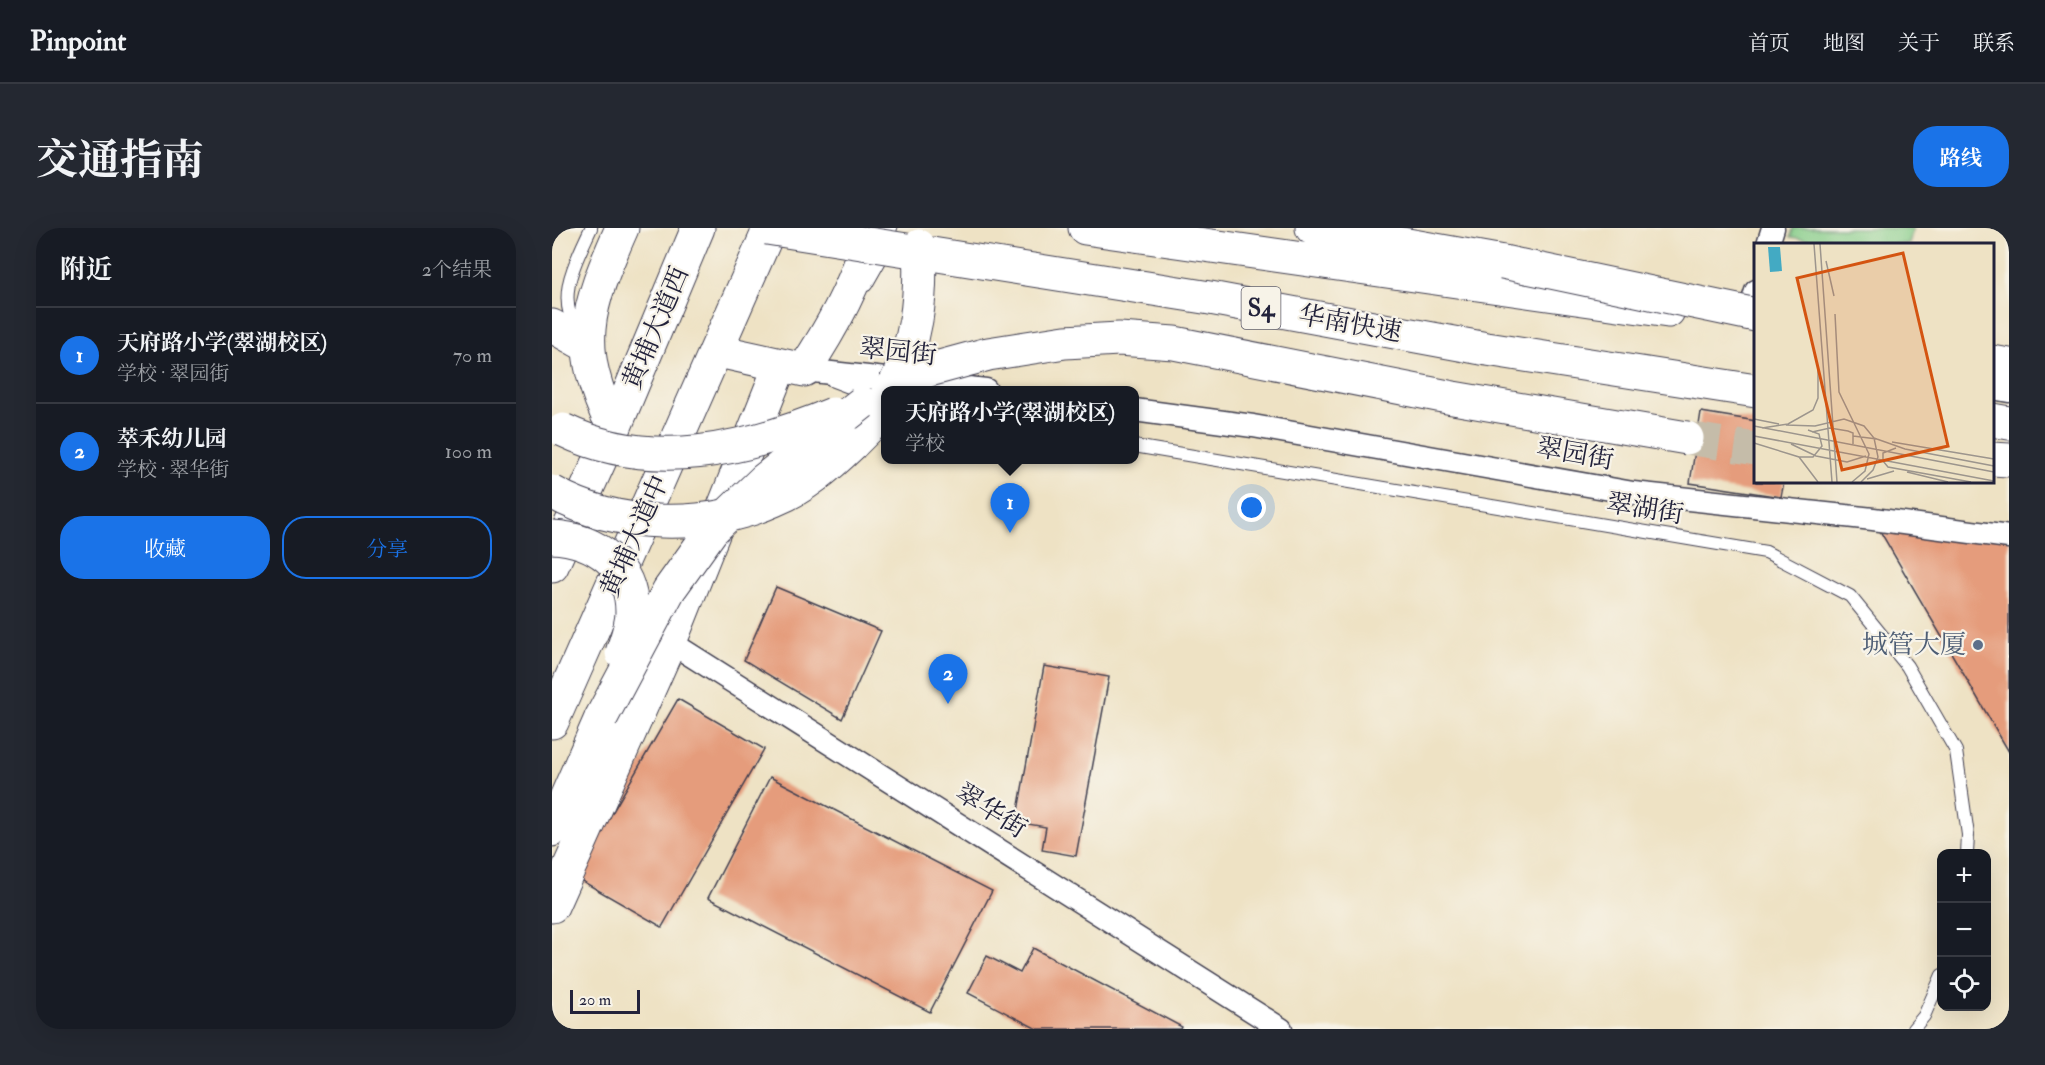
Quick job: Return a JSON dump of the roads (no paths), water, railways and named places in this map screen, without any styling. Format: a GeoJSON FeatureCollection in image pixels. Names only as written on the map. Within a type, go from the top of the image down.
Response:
{"type":"FeatureCollection","features":[{"type":"Feature","properties":{"kind":"main road"},"geometry":{"type":"LineString","coordinates":[[552,566],[614,429],[600,400],[586,345],[593,300],[622,228]]}},
{"type":"Feature","properties":{"kind":"main road","name":"黄埔大道西"},"geometry":{"type":"LineString","coordinates":[[614,429],[698,228]]}},
{"type":"Feature","properties":{"kind":"main road"},"geometry":{"type":"LineString","coordinates":[[768,228],[718,351],[792,368]]}},
{"type":"Feature","properties":{"kind":"main road","name":"华南快速"},"geometry":{"type":"LineString","coordinates":[[768,228],[1210,298],[1487,349],[1754,391]]}},
{"type":"Feature","properties":{"kind":"main road"},"geometry":{"type":"LineString","coordinates":[[552,906],[792,368],[827,335],[871,228]]}},
{"type":"Feature","properties":{"kind":"main road"},"geometry":{"type":"LineString","coordinates":[[889,386],[910,351],[920,310],[918,228]]}},
{"type":"Feature","properties":{"kind":"main road","name":"S4"},"geometry":{"type":"LineString","coordinates":[[1085,228],[1754,311]]}},
{"type":"Feature","properties":{"kind":"main road"},"geometry":{"type":"LineString","coordinates":[[1312,228],[1754,311]]}},
{"type":"Feature","properties":{"kind":"main road"},"geometry":{"type":"LineString","coordinates":[[552,326],[586,345]]}},
{"type":"Feature","properties":{"kind":"main road"},"geometry":{"type":"LineString","coordinates":[[901,386],[929,370],[988,354],[1065,342],[1119,339],[1174,343],[1453,398],[1687,438]]}},
{"type":"Feature","properties":{"kind":"main road","name":"黄埔大道中"},"geometry":{"type":"LineString","coordinates":[[552,722],[718,351]]}},
{"type":"Feature","properties":{"kind":"main road"},"geometry":{"type":"LineString","coordinates":[[1994,362],[2009,365]]}},
{"type":"Feature","properties":{"kind":"main road"},"geometry":{"type":"LineString","coordinates":[[552,424],[597,445],[653,454],[709,452],[766,439],[881,397]]}},
{"type":"Feature","properties":{"kind":"main road"},"geometry":{"type":"LineString","coordinates":[[552,830],[601,718],[669,590],[712,530],[764,480],[881,397]]}},
{"type":"Feature","properties":{"kind":"main road"},"geometry":{"type":"LineString","coordinates":[[552,492],[589,509],[638,519],[681,520],[738,513],[776,500],[821,472],[870,426],[881,401]]}},
{"type":"Feature","properties":{"kind":"main road"},"geometry":{"type":"LineString","coordinates":[[1994,420],[2009,423]]}},
{"type":"Feature","properties":{"kind":"main road"},"geometry":{"type":"LineString","coordinates":[[1994,459],[2009,460]]}},
{"type":"Feature","properties":{"kind":"main road"},"geometry":{"type":"LineString","coordinates":[[552,537],[580,541],[608,555],[624,581],[629,596],[631,625],[601,718]]}},
{"type":"Feature","properties":{"kind":"street"},"geometry":{"type":"LineString","coordinates":[[1404,228],[1754,311]]}},
{"type":"Feature","properties":{"kind":"street"},"geometry":{"type":"LineString","coordinates":[[1768,243],[1773,228]]}},
{"type":"Feature","properties":{"kind":"street","name":"翠园街"},"geometry":{"type":"LineString","coordinates":[[792,368],[951,386]]}},
{"type":"Feature","properties":{"kind":"street"},"geometry":{"type":"LineString","coordinates":[[1994,388],[2009,391]]}},
{"type":"Feature","properties":{"kind":"street","name":"翠园街"},"geometry":{"type":"LineString","coordinates":[[1139,411],[1253,426],[1633,493],[1873,519],[2009,537]]}},
{"type":"Feature","properties":{"kind":"street","name":"翠华街"},"geometry":{"type":"LineString","coordinates":[[670,642],[1281,1029]]}},
{"type":"Feature","properties":{"kind":"lane"},"geometry":{"type":"LineString","coordinates":[[586,345],[570,320],[566,308],[567,292],[574,264],[591,228]]}},
{"type":"Feature","properties":{"kind":"lane"},"geometry":{"type":"LineString","coordinates":[[827,335],[871,279],[882,257],[891,228]]}},
{"type":"Feature","properties":{"kind":"lane"},"geometry":{"type":"LineString","coordinates":[[792,368],[881,395]]}},
{"type":"Feature","properties":{"kind":"lane","name":"翠湖街"},"geometry":{"type":"LineString","coordinates":[[1139,447],[1766,552],[1850,596],[1907,666],[1956,751],[1968,835],[1967,849]]}},
{"type":"Feature","properties":{"kind":"lane"},"geometry":{"type":"LineString","coordinates":[[1913,1029],[1924,1016],[1937,985]]}},
{"type":"Feature","properties":{"kind":"tunnel"},"geometry":{"type":"LineString","coordinates":[[1687,438],[1754,449]]}},
{"type":"Feature","properties":{"kind":"place","name":"天府路小学(翠湖校区)"},"geometry":{"type":"Point","coordinates":[1010,533]}},
{"type":"Feature","properties":{"kind":"place","name":"城管大厦"},"geometry":{"type":"Point","coordinates":[1978,645]}},
{"type":"Feature","properties":{"kind":"place","name":"萃禾幼儿园"},"geometry":{"type":"Point","coordinates":[948,704]}}]}
